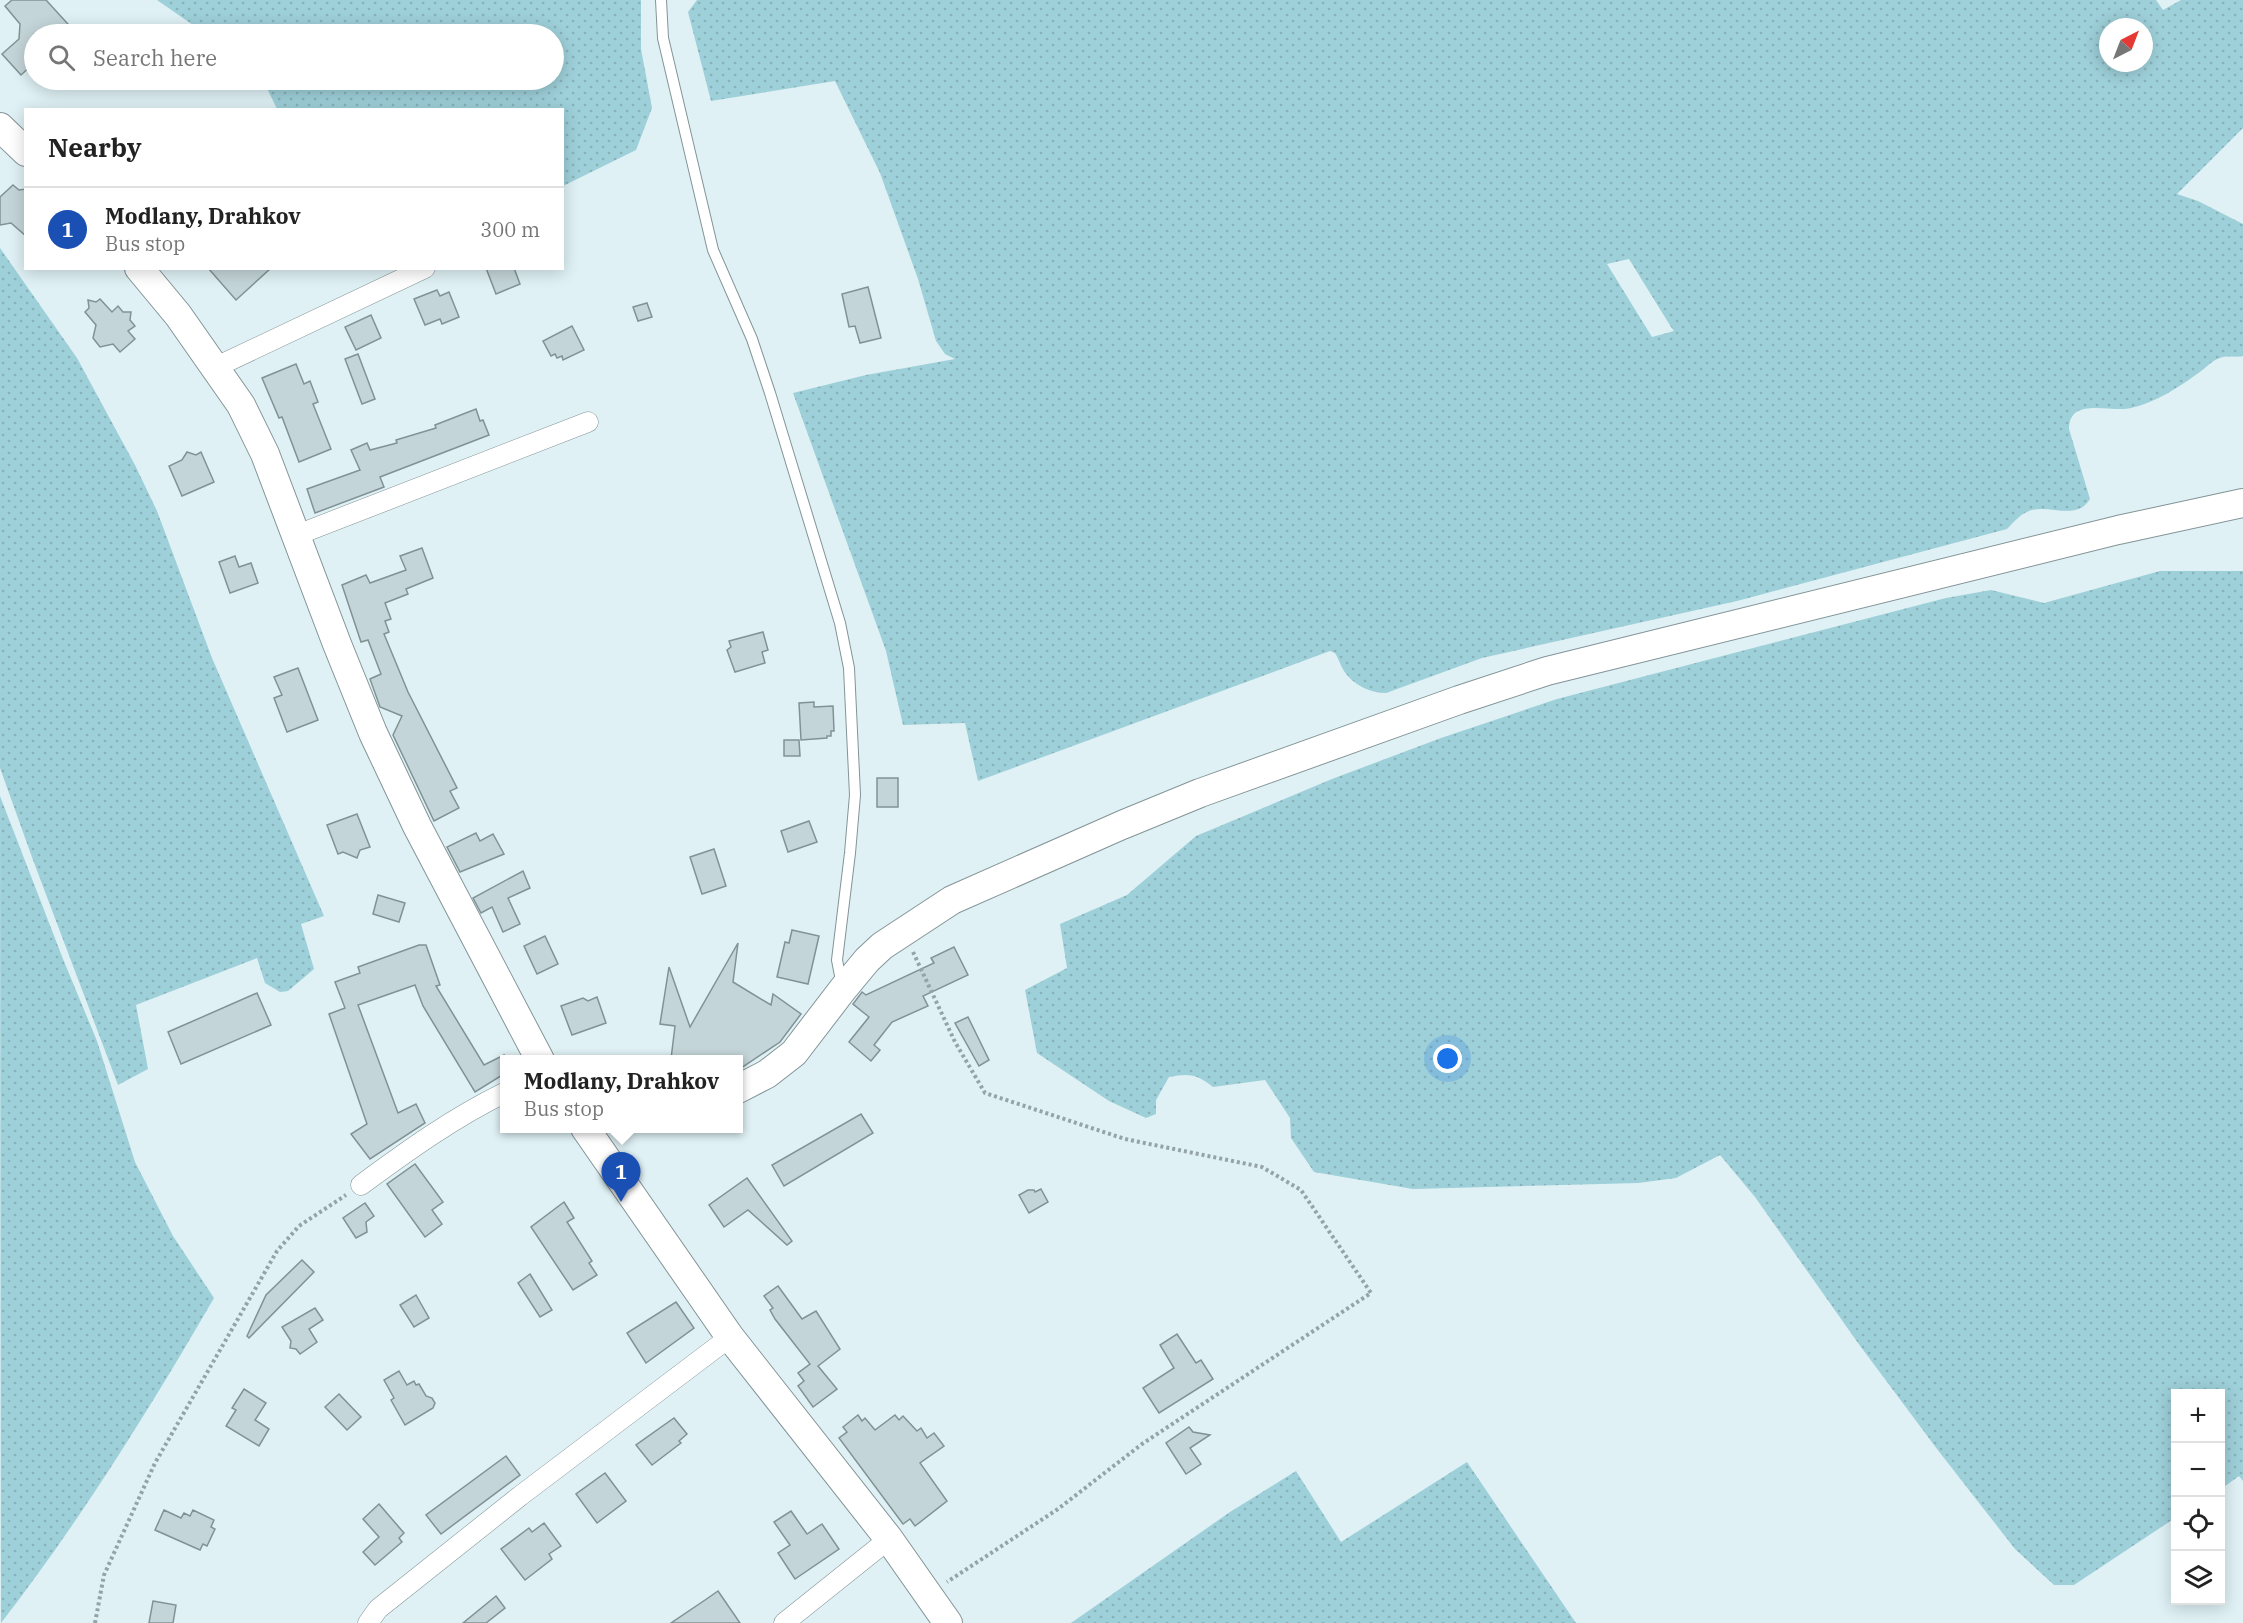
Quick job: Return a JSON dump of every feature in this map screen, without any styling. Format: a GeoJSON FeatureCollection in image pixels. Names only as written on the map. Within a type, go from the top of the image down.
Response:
{"type":"FeatureCollection","features":[{"type":"Feature","properties":{"kind":"street"},"geometry":{"type":"LineString","coordinates":[[0,127],[24,150]]}},
{"type":"Feature","properties":{"kind":"street"},"geometry":{"type":"LineString","coordinates":[[141,270],[178,315],[241,405],[265,454],[337,644],[378,743],[417,826],[538,1055]]}},
{"type":"Feature","properties":{"kind":"street"},"geometry":{"type":"LineString","coordinates":[[216,367],[421,270]]}},
{"type":"Feature","properties":{"kind":"street"},"geometry":{"type":"LineString","coordinates":[[297,535],[588,422]]}},
{"type":"Feature","properties":{"kind":"street"},"geometry":{"type":"LineString","coordinates":[[743,1086],[767,1074],[794,1053],[843,989],[882,946],[952,900],[1122,825],[1221,786],[1459,700],[1547,671],[2118,530],[2243,503]]}},
{"type":"Feature","properties":{"kind":"street"},"geometry":{"type":"LineString","coordinates":[[361,1185],[420,1141],[500,1095]]}},
{"type":"Feature","properties":{"kind":"street"},"geometry":{"type":"LineString","coordinates":[[588,1133],[730,1336],[889,1539],[948,1623]]}},
{"type":"Feature","properties":{"kind":"street"},"geometry":{"type":"LineString","coordinates":[[368,1623],[378,1609],[520,1496],[730,1336]]}},
{"type":"Feature","properties":{"kind":"street"},"geometry":{"type":"LineString","coordinates":[[784,1623],[889,1539]]}},
{"type":"Feature","properties":{"kind":"lane"},"geometry":{"type":"LineString","coordinates":[[661,0],[663,38],[713,249],[752,339],[770,393],[840,622],[849,668],[855,795],[837,960],[843,989]]}},
{"type":"Feature","properties":{"kind":"path"},"geometry":{"type":"LineString","coordinates":[[904,932],[955,1042],[985,1093],[1125,1139],[1262,1167],[1301,1190],[1371,1293],[1142,1444],[1058,1509],[929,1594]]}},
{"type":"Feature","properties":{"kind":"path"},"geometry":{"type":"LineString","coordinates":[[95,1623],[104,1575],[155,1463],[277,1251],[299,1226],[361,1185]]}},
{"type":"Feature","properties":{"kind":"shaded area"},"geometry":{"type":"Polygon","coordinates":[[[157,0],[641,0],[641,49],[652,108],[636,150],[564,186],[564,108],[277,108],[268,90],[564,90],[564,24],[192,24],[157,0]]]}},
{"type":"Feature","properties":{"kind":"shaded area"},"geometry":{"type":"Polygon","coordinates":[[[697,0],[2156,0],[2163,10],[2181,0],[2243,0],[2243,128],[2177,194],[2198,201],[2243,224],[2243,356],[2217,359],[2174,390],[2140,406],[2123,409],[2093,408],[2076,412],[2071,419],[2069,429],[2090,499],[2084,506],[2077,509],[2029,511],[2020,516],[2007,529],[1737,601],[1482,658],[1386,693],[1368,690],[1357,684],[1344,671],[1335,653],[1330,651],[978,781],[965,723],[903,725],[886,651],[793,393],[866,375],[955,359],[945,354],[936,341],[918,279],[880,173],[835,81],[711,101],[688,12],[697,0]],[[1629,259],[1607,264],[1652,337],[1674,331],[1629,259]]]}},
{"type":"Feature","properties":{"kind":"shaded area"},"geometry":{"type":"Polygon","coordinates":[[[0,248],[77,358],[135,465],[157,511],[212,658],[324,916],[301,924],[314,969],[288,991],[280,992],[265,983],[257,958],[136,1005],[148,1069],[118,1085],[0,768],[0,248]]]}},
{"type":"Feature","properties":{"kind":"shaded area"},"geometry":{"type":"Polygon","coordinates":[[[2160,571],[2243,571],[2243,1481],[2239,1476],[2225,1486],[2225,1389],[2171,1389],[2171,1521],[2074,1585],[2054,1585],[2015,1549],[1858,1343],[1755,1197],[1720,1155],[1676,1178],[1638,1183],[1413,1189],[1314,1172],[1291,1138],[1290,1118],[1265,1080],[1213,1087],[1202,1079],[1192,1076],[1169,1077],[1156,1100],[1156,1114],[1146,1118],[1109,1101],[1037,1053],[1025,990],[1067,968],[1060,924],[1127,895],[1196,836],[1332,779],[1441,738],[1557,699],[1946,598],[1991,590],[2044,603],[2160,571]]]}},
{"type":"Feature","properties":{"kind":"shaded area"},"geometry":{"type":"Polygon","coordinates":[[[0,796],[97,1041],[135,1162],[173,1236],[214,1298],[113,1464],[1,1623],[0,796]]]}},
{"type":"Feature","properties":{"kind":"shaded area"},"geometry":{"type":"Polygon","coordinates":[[[1467,1462],[1576,1623],[1071,1623],[1230,1512],[1296,1471],[1341,1542],[1467,1462]]]}},
{"type":"Feature","properties":{"kind":"building"},"geometry":{"type":"Polygon","coordinates":[[[12,0],[46,0],[68,24],[24,24],[24,72],[21,75],[2,54],[19,39],[20,24],[5,6],[12,0]]]}},
{"type":"Feature","properties":{"kind":"building"},"geometry":{"type":"Polygon","coordinates":[[[13,185],[19,190],[24,189],[24,234],[11,223],[0,225],[0,197],[13,185]]]}},
{"type":"Feature","properties":{"kind":"building"},"geometry":{"type":"Polygon","coordinates":[[[210,270],[269,270],[236,300],[210,270]]]}},
{"type":"Feature","properties":{"kind":"building"},"geometry":{"type":"Polygon","coordinates":[[[487,270],[515,270],[520,284],[496,294],[487,270]]]}},
{"type":"Feature","properties":{"kind":"building"},"geometry":{"type":"Polygon","coordinates":[[[868,287],[881,338],[860,343],[855,326],[849,327],[842,294],[868,287]]]}},
{"type":"Feature","properties":{"kind":"building"},"geometry":{"type":"Polygon","coordinates":[[[437,290],[440,296],[449,292],[459,317],[442,324],[440,319],[425,325],[414,299],[437,290]]]}},
{"type":"Feature","properties":{"kind":"building"},"geometry":{"type":"Polygon","coordinates":[[[100,299],[112,312],[118,306],[123,312],[131,312],[130,320],[135,326],[128,331],[135,339],[120,352],[113,344],[100,347],[93,338],[96,325],[85,312],[89,308],[88,300],[96,302],[100,299]]]}},
{"type":"Feature","properties":{"kind":"building"},"geometry":{"type":"Polygon","coordinates":[[[647,303],[652,317],[638,321],[633,307],[647,303]]]}},
{"type":"Feature","properties":{"kind":"building"},"geometry":{"type":"Polygon","coordinates":[[[371,315],[381,338],[356,350],[345,327],[371,315]]]}},
{"type":"Feature","properties":{"kind":"building"},"geometry":{"type":"Polygon","coordinates":[[[572,326],[584,350],[563,360],[562,356],[557,358],[555,354],[551,356],[543,341],[572,326]]]}},
{"type":"Feature","properties":{"kind":"building"},"geometry":{"type":"Polygon","coordinates":[[[358,354],[375,399],[362,404],[345,359],[358,354]]]}},
{"type":"Feature","properties":{"kind":"building"},"geometry":{"type":"Polygon","coordinates":[[[296,364],[304,384],[310,381],[318,402],[313,404],[331,449],[299,462],[282,417],[279,418],[262,378],[296,364]]]}},
{"type":"Feature","properties":{"kind":"building"},"geometry":{"type":"Polygon","coordinates":[[[476,409],[489,435],[380,477],[384,487],[315,513],[307,489],[360,470],[351,450],[367,443],[370,450],[397,443],[396,440],[436,428],[435,425],[476,409]]]}},
{"type":"Feature","properties":{"kind":"building"},"geometry":{"type":"Polygon","coordinates":[[[187,452],[196,455],[201,452],[214,482],[182,496],[169,466],[182,460],[187,452]]]}},
{"type":"Feature","properties":{"kind":"building"},"geometry":{"type":"Polygon","coordinates":[[[422,548],[433,578],[406,589],[408,594],[385,603],[391,619],[385,621],[389,632],[384,634],[408,692],[457,788],[450,791],[459,808],[434,821],[393,735],[402,716],[380,707],[370,679],[381,674],[368,640],[361,642],[342,585],[366,575],[370,583],[406,570],[400,556],[422,548]]]}},
{"type":"Feature","properties":{"kind":"building"},"geometry":{"type":"Polygon","coordinates":[[[235,556],[239,567],[251,563],[258,583],[230,593],[219,562],[235,556]]]}},
{"type":"Feature","properties":{"kind":"building"},"geometry":{"type":"Polygon","coordinates":[[[763,632],[768,650],[762,652],[765,663],[735,672],[727,650],[731,647],[729,641],[763,632]]]}},
{"type":"Feature","properties":{"kind":"building"},"geometry":{"type":"Polygon","coordinates":[[[298,668],[318,720],[287,732],[274,698],[282,695],[274,677],[298,668]]]}},
{"type":"Feature","properties":{"kind":"building"},"geometry":{"type":"Polygon","coordinates":[[[814,702],[814,707],[833,706],[834,731],[831,731],[831,736],[827,738],[801,740],[799,703],[814,702]]]}},
{"type":"Feature","properties":{"kind":"building"},"geometry":{"type":"Polygon","coordinates":[[[784,740],[799,740],[800,756],[784,756],[784,740]]]}},
{"type":"Feature","properties":{"kind":"building"},"geometry":{"type":"Polygon","coordinates":[[[877,778],[898,778],[898,807],[877,807],[877,778]]]}},
{"type":"Feature","properties":{"kind":"building"},"geometry":{"type":"Polygon","coordinates":[[[357,814],[370,847],[360,850],[357,858],[343,852],[338,854],[327,825],[357,814]]]}},
{"type":"Feature","properties":{"kind":"building"},"geometry":{"type":"Polygon","coordinates":[[[809,821],[817,842],[788,852],[781,831],[809,821]]]}},
{"type":"Feature","properties":{"kind":"building"},"geometry":{"type":"Polygon","coordinates":[[[476,833],[480,841],[493,834],[504,854],[460,872],[447,847],[476,833]]]}},
{"type":"Feature","properties":{"kind":"building"},"geometry":{"type":"Polygon","coordinates":[[[714,849],[726,886],[702,894],[690,857],[714,849]]]}},
{"type":"Feature","properties":{"kind":"building"},"geometry":{"type":"Polygon","coordinates":[[[523,871],[530,888],[508,898],[520,924],[503,932],[492,907],[481,913],[473,898],[523,871]]]}},
{"type":"Feature","properties":{"kind":"building"},"geometry":{"type":"Polygon","coordinates":[[[378,895],[405,903],[399,922],[373,914],[378,895]]]}},
{"type":"Feature","properties":{"kind":"building"},"geometry":{"type":"Polygon","coordinates":[[[792,930],[819,936],[808,984],[777,977],[785,942],[789,943],[792,930]]]}},
{"type":"Feature","properties":{"kind":"building"},"geometry":{"type":"Polygon","coordinates":[[[545,936],[558,964],[537,974],[524,946],[545,936]]]}},
{"type":"Feature","properties":{"kind":"building"},"geometry":{"type":"Polygon","coordinates":[[[738,943],[733,982],[771,1005],[773,994],[801,1014],[780,1042],[743,1067],[743,1055],[671,1055],[675,1026],[660,1024],[669,967],[690,1027],[738,943]]]}},
{"type":"Feature","properties":{"kind":"building"},"geometry":{"type":"Polygon","coordinates":[[[419,945],[426,945],[440,985],[436,986],[484,1065],[500,1057],[500,1076],[475,1092],[423,1006],[415,985],[358,1005],[398,1113],[416,1104],[425,1123],[370,1159],[351,1134],[367,1124],[329,1014],[345,1008],[335,982],[360,973],[358,967],[419,945]]]}},
{"type":"Feature","properties":{"kind":"building"},"geometry":{"type":"Polygon","coordinates":[[[954,947],[968,975],[923,996],[928,1006],[892,1022],[874,1045],[880,1050],[871,1061],[849,1042],[869,1017],[853,1004],[862,992],[866,995],[934,963],[931,958],[954,947]]]}},
{"type":"Feature","properties":{"kind":"building"},"geometry":{"type":"Polygon","coordinates":[[[257,993],[271,1025],[181,1064],[168,1032],[257,993]]]}},
{"type":"Feature","properties":{"kind":"building"},"geometry":{"type":"Polygon","coordinates":[[[597,997],[606,1023],[572,1035],[561,1006],[583,998],[588,1001],[597,997]]]}},
{"type":"Feature","properties":{"kind":"building"},"geometry":{"type":"Polygon","coordinates":[[[968,1017],[989,1060],[979,1066],[955,1023],[968,1017]]]}},
{"type":"Feature","properties":{"kind":"building"},"geometry":{"type":"Polygon","coordinates":[[[861,1114],[873,1133],[784,1186],[772,1165],[861,1114]]]}},
{"type":"Feature","properties":{"kind":"building"},"geometry":{"type":"Polygon","coordinates":[[[415,1164],[443,1202],[432,1210],[442,1224],[425,1237],[387,1184],[415,1164]]]}},
{"type":"Feature","properties":{"kind":"building"},"geometry":{"type":"Polygon","coordinates":[[[747,1178],[792,1241],[787,1245],[748,1210],[724,1227],[709,1205],[747,1178]]]}},
{"type":"Feature","properties":{"kind":"building"},"geometry":{"type":"Polygon","coordinates":[[[1041,1189],[1048,1202],[1029,1213],[1019,1195],[1028,1190],[1035,1192],[1041,1189]]]}},
{"type":"Feature","properties":{"kind":"building"},"geometry":{"type":"Polygon","coordinates":[[[564,1202],[574,1218],[567,1222],[592,1261],[589,1263],[597,1275],[573,1290],[531,1227],[564,1202]]]}},
{"type":"Feature","properties":{"kind":"building"},"geometry":{"type":"Polygon","coordinates":[[[365,1203],[374,1216],[366,1222],[367,1232],[356,1238],[343,1218],[365,1203]]]}},
{"type":"Feature","properties":{"kind":"building"},"geometry":{"type":"Polygon","coordinates":[[[302,1260],[314,1272],[249,1338],[247,1336],[266,1295],[302,1260]]]}},
{"type":"Feature","properties":{"kind":"building"},"geometry":{"type":"Polygon","coordinates":[[[530,1274],[552,1310],[540,1317],[518,1283],[530,1274]]]}},
{"type":"Feature","properties":{"kind":"building"},"geometry":{"type":"Polygon","coordinates":[[[778,1286],[802,1319],[816,1311],[840,1349],[818,1366],[837,1389],[813,1407],[798,1386],[804,1381],[798,1373],[810,1364],[775,1319],[770,1310],[773,1308],[764,1296],[778,1286]]]}},
{"type":"Feature","properties":{"kind":"building"},"geometry":{"type":"Polygon","coordinates":[[[416,1295],[429,1318],[414,1327],[400,1305],[416,1295]]]}},
{"type":"Feature","properties":{"kind":"building"},"geometry":{"type":"Polygon","coordinates":[[[676,1302],[694,1328],[646,1363],[627,1333],[676,1302]]]}},
{"type":"Feature","properties":{"kind":"building"},"geometry":{"type":"Polygon","coordinates":[[[315,1308],[323,1320],[309,1329],[317,1342],[300,1354],[296,1349],[290,1348],[291,1341],[282,1327],[315,1308]]]}},
{"type":"Feature","properties":{"kind":"building"},"geometry":{"type":"Polygon","coordinates":[[[1177,1334],[1196,1363],[1201,1360],[1213,1379],[1159,1413],[1143,1388],[1174,1368],[1160,1345],[1177,1334]]]}},
{"type":"Feature","properties":{"kind":"building"},"geometry":{"type":"Polygon","coordinates":[[[399,1371],[407,1385],[414,1381],[416,1385],[419,1384],[426,1396],[432,1398],[435,1403],[433,1408],[405,1425],[391,1400],[394,1398],[384,1380],[399,1371]]]}},
{"type":"Feature","properties":{"kind":"building"},"geometry":{"type":"Polygon","coordinates":[[[244,1389],[266,1403],[255,1420],[269,1429],[259,1446],[226,1426],[236,1410],[232,1408],[244,1389]]]}},
{"type":"Feature","properties":{"kind":"building"},"geometry":{"type":"Polygon","coordinates":[[[339,1394],[361,1417],[347,1430],[325,1407],[339,1394]]]}},
{"type":"Feature","properties":{"kind":"building"},"geometry":{"type":"Polygon","coordinates":[[[858,1415],[862,1421],[865,1418],[875,1430],[895,1415],[899,1420],[903,1416],[917,1431],[921,1428],[927,1438],[934,1433],[944,1446],[920,1463],[947,1501],[915,1526],[910,1519],[903,1524],[839,1438],[847,1432],[843,1427],[858,1415]]]}},
{"type":"Feature","properties":{"kind":"building"},"geometry":{"type":"Polygon","coordinates":[[[674,1418],[687,1434],[679,1441],[681,1443],[652,1465],[636,1445],[674,1418]]]}},
{"type":"Feature","properties":{"kind":"building"},"geometry":{"type":"Polygon","coordinates":[[[1189,1427],[1193,1432],[1210,1435],[1190,1448],[1201,1464],[1186,1474],[1166,1443],[1189,1427]]]}},
{"type":"Feature","properties":{"kind":"building"},"geometry":{"type":"Polygon","coordinates":[[[506,1456],[520,1475],[441,1534],[426,1515],[506,1456]]]}},
{"type":"Feature","properties":{"kind":"building"},"geometry":{"type":"Polygon","coordinates":[[[605,1473],[626,1501],[597,1523],[576,1494],[605,1473]]]}},
{"type":"Feature","properties":{"kind":"building"},"geometry":{"type":"Polygon","coordinates":[[[379,1504],[404,1533],[399,1538],[402,1542],[375,1565],[363,1552],[379,1537],[363,1519],[379,1504]]]}},
{"type":"Feature","properties":{"kind":"building"},"geometry":{"type":"Polygon","coordinates":[[[164,1510],[181,1518],[184,1513],[190,1516],[193,1510],[214,1520],[211,1527],[215,1529],[207,1546],[203,1544],[200,1550],[155,1530],[164,1510]]]}},
{"type":"Feature","properties":{"kind":"building"},"geometry":{"type":"Polygon","coordinates":[[[791,1511],[807,1534],[822,1524],[839,1549],[795,1579],[778,1553],[790,1545],[774,1522],[791,1511]]]}},
{"type":"Feature","properties":{"kind":"building"},"geometry":{"type":"Polygon","coordinates":[[[544,1523],[561,1546],[549,1554],[552,1559],[525,1580],[501,1549],[529,1528],[532,1532],[544,1523]]]}},
{"type":"Feature","properties":{"kind":"building"},"geometry":{"type":"Polygon","coordinates":[[[718,1591],[740,1623],[671,1623],[708,1598],[718,1591]]]}},
{"type":"Feature","properties":{"kind":"building"},"geometry":{"type":"Polygon","coordinates":[[[496,1596],[505,1608],[486,1623],[463,1623],[496,1596]]]}},
{"type":"Feature","properties":{"kind":"building"},"geometry":{"type":"Polygon","coordinates":[[[153,1601],[176,1605],[173,1623],[149,1623],[153,1601]]]}},
{"type":"Feature","properties":{"kind":"place","name":"Modlany, Drahkov"},"geometry":{"type":"Point","coordinates":[621,1202]}}]}
